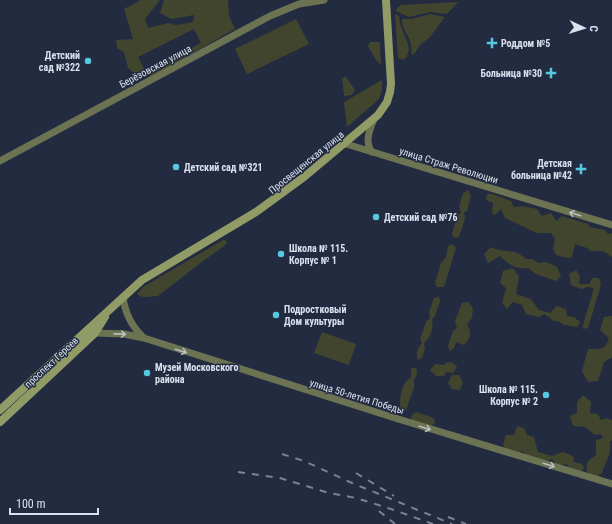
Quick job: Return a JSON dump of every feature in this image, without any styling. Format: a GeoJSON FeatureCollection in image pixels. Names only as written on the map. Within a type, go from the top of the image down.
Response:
{"type":"FeatureCollection","features":[{"type":"Feature","properties":{"kind":"main road","name":"Просвещенская улица"},"geometry":{"type":"LineString","coordinates":[[123,297],[152,273],[270,203],[304,178],[343,143],[374,119],[384,107],[390,92],[391,75],[386,0]]}},
{"type":"Feature","properties":{"kind":"main road","name":"проспект Героев"},"geometry":{"type":"LineString","coordinates":[[0,410],[123,297]]}},
{"type":"Feature","properties":{"kind":"main road","name":"проспект Героев"},"geometry":{"type":"LineString","coordinates":[[0,422],[95,333],[109,311]]}},
{"type":"Feature","properties":{"kind":"street","name":"Берёзовская улица"},"geometry":{"type":"LineString","coordinates":[[0,161],[270,16],[299,4],[324,0]]}},
{"type":"Feature","properties":{"kind":"street"},"geometry":{"type":"LineString","coordinates":[[372,152],[368,146],[368,140],[374,119]]}},
{"type":"Feature","properties":{"kind":"street","name":"улица Страж Революции"},"geometry":{"type":"LineString","coordinates":[[343,143],[612,225]]}},
{"type":"Feature","properties":{"kind":"street"},"geometry":{"type":"LineString","coordinates":[[123,297],[125,308],[135,329],[144,338]]}},
{"type":"Feature","properties":{"kind":"street","name":"улица 50-летия Победы"},"geometry":{"type":"LineString","coordinates":[[95,333],[124,334],[144,338],[395,418],[612,484]]}},
{"type":"Feature","properties":{"kind":"green space"},"geometry":{"type":"Polygon","coordinates":[[[141,0],[160,0],[145,19],[148,28],[168,23],[176,25],[193,22],[194,15],[171,19],[160,13],[164,0],[228,0],[229,16],[235,29],[150,77],[149,70],[201,43],[194,29],[138,57],[145,70],[134,73],[128,68],[124,52],[117,48],[116,40],[133,39],[124,9],[141,0]]]}},
{"type":"Feature","properties":{"kind":"green space"},"geometry":{"type":"Polygon","coordinates":[[[458,2],[447,14],[430,12],[409,17],[396,11],[401,5],[458,2]]]}},
{"type":"Feature","properties":{"kind":"green space"},"geometry":{"type":"Polygon","coordinates":[[[395,14],[399,16],[409,49],[404,60],[398,58],[395,14]]]}},
{"type":"Feature","properties":{"kind":"green space"},"geometry":{"type":"Polygon","coordinates":[[[430,14],[445,17],[429,38],[421,44],[412,55],[410,42],[403,26],[402,19],[412,19],[430,14]]]}},
{"type":"Feature","properties":{"kind":"green space"},"geometry":{"type":"Polygon","coordinates":[[[296,19],[309,44],[247,74],[235,49],[296,19]]]}},
{"type":"Feature","properties":{"kind":"green space"},"geometry":{"type":"Polygon","coordinates":[[[370,42],[379,42],[380,44],[381,65],[376,60],[368,46],[370,42]]]}},
{"type":"Feature","properties":{"kind":"green space"},"geometry":{"type":"Polygon","coordinates":[[[346,77],[355,90],[352,95],[344,96],[342,78],[346,77]]]}},
{"type":"Feature","properties":{"kind":"green space"},"geometry":{"type":"Polygon","coordinates":[[[382,80],[382,91],[378,100],[347,127],[344,102],[382,80]]]}},
{"type":"Feature","properties":{"kind":"green space"},"geometry":{"type":"Polygon","coordinates":[[[468,190],[471,196],[467,211],[464,212],[465,219],[459,237],[454,238],[452,234],[457,215],[461,213],[459,207],[463,193],[468,190]]]}},
{"type":"Feature","properties":{"kind":"green space"},"geometry":{"type":"Polygon","coordinates":[[[487,194],[492,194],[511,201],[514,207],[522,206],[537,209],[542,216],[551,213],[556,221],[562,216],[588,224],[590,227],[605,230],[608,234],[612,233],[612,257],[603,251],[591,251],[575,244],[572,257],[567,258],[556,255],[553,249],[555,239],[551,233],[537,233],[505,218],[501,209],[495,215],[492,213],[493,203],[486,200],[487,194]]]}},
{"type":"Feature","properties":{"kind":"green space"},"geometry":{"type":"Polygon","coordinates":[[[223,240],[227,243],[224,246],[158,296],[144,297],[137,294],[143,287],[223,240]]]}},
{"type":"Feature","properties":{"kind":"green space"},"geometry":{"type":"Polygon","coordinates":[[[453,244],[456,248],[444,287],[437,287],[435,283],[441,263],[446,257],[448,246],[453,244]]]}},
{"type":"Feature","properties":{"kind":"green space"},"geometry":{"type":"Polygon","coordinates":[[[491,247],[517,253],[526,259],[532,259],[539,263],[546,262],[557,267],[561,276],[556,281],[536,274],[528,268],[512,266],[500,256],[488,263],[484,254],[491,247]]]}},
{"type":"Feature","properties":{"kind":"green space"},"geometry":{"type":"Polygon","coordinates":[[[513,268],[519,277],[516,294],[531,299],[539,310],[550,313],[557,306],[566,309],[567,316],[574,317],[580,322],[578,327],[564,325],[558,321],[554,321],[544,314],[539,317],[526,314],[522,305],[513,302],[507,309],[502,303],[506,288],[500,283],[503,271],[513,268]]]}},
{"type":"Feature","properties":{"kind":"green space"},"geometry":{"type":"Polygon","coordinates":[[[576,270],[580,276],[579,284],[589,284],[592,278],[599,278],[601,285],[588,328],[583,329],[594,288],[588,287],[581,289],[571,285],[569,274],[576,270]]]}},
{"type":"Feature","properties":{"kind":"green space"},"geometry":{"type":"Polygon","coordinates":[[[439,297],[440,301],[435,316],[432,319],[433,325],[431,332],[424,343],[425,348],[422,358],[418,360],[417,351],[422,343],[420,339],[426,322],[430,318],[429,312],[434,298],[439,297]]]}},
{"type":"Feature","properties":{"kind":"green space"},"geometry":{"type":"Polygon","coordinates":[[[468,302],[473,308],[472,318],[467,324],[470,330],[468,340],[464,345],[456,342],[454,348],[450,351],[448,346],[453,331],[457,328],[455,321],[462,303],[468,302]]]}},
{"type":"Feature","properties":{"kind":"green space"},"geometry":{"type":"Polygon","coordinates":[[[612,316],[612,357],[604,362],[598,381],[588,382],[582,371],[588,349],[599,349],[606,345],[609,338],[600,330],[604,317],[612,316]]]}},
{"type":"Feature","properties":{"kind":"green space"},"geometry":{"type":"Polygon","coordinates":[[[322,332],[356,344],[349,365],[314,353],[322,332]]]}},
{"type":"Feature","properties":{"kind":"green space"},"geometry":{"type":"Polygon","coordinates":[[[447,362],[453,363],[457,367],[453,373],[446,372],[444,376],[436,376],[430,370],[435,364],[444,365],[447,362]]]}},
{"type":"Feature","properties":{"kind":"green space"},"geometry":{"type":"Polygon","coordinates":[[[411,368],[416,368],[417,374],[414,380],[414,388],[406,410],[400,412],[401,393],[407,380],[411,377],[411,368]]]}},
{"type":"Feature","properties":{"kind":"green space"},"geometry":{"type":"Polygon","coordinates":[[[452,375],[459,375],[463,383],[460,390],[452,389],[448,383],[452,375]]]}},
{"type":"Feature","properties":{"kind":"green space"},"geometry":{"type":"Polygon","coordinates":[[[583,395],[591,402],[590,413],[598,414],[601,420],[607,418],[612,420],[612,440],[610,442],[609,454],[602,473],[596,477],[589,474],[586,470],[588,461],[596,455],[596,440],[603,438],[601,434],[595,435],[585,427],[573,426],[570,416],[577,413],[577,402],[583,395]]]}},
{"type":"Feature","properties":{"kind":"green space"},"geometry":{"type":"Polygon","coordinates":[[[416,412],[434,418],[435,423],[429,427],[412,422],[411,416],[416,412]]]}},
{"type":"Feature","properties":{"kind":"green space"},"geometry":{"type":"Polygon","coordinates":[[[517,426],[524,428],[527,435],[534,437],[538,452],[552,456],[563,452],[573,456],[574,462],[582,464],[584,468],[580,472],[572,470],[566,464],[558,466],[552,459],[544,461],[532,458],[522,451],[517,453],[505,450],[503,444],[506,435],[514,435],[517,426]]]}},
{"type":"Feature","properties":{"kind":"railway"},"geometry":{"type":"LineString","coordinates":[[282,454],[304,461],[352,483],[452,524]]}},
{"type":"Feature","properties":{"kind":"railway"},"geometry":{"type":"LineString","coordinates":[[238,472],[280,478],[329,493],[356,498],[433,524]]}},
{"type":"Feature","properties":{"kind":"railway"},"geometry":{"type":"LineString","coordinates":[[356,473],[394,496]]}},
{"type":"Feature","properties":{"kind":"railway"},"geometry":{"type":"LineString","coordinates":[[379,511],[395,524]]}},
{"type":"Feature","properties":{"kind":"railway"},"geometry":{"type":"LineString","coordinates":[[448,517],[466,524]]}},
{"type":"Feature","properties":{"kind":"place","name":"Роддом №5"},"geometry":{"type":"Point","coordinates":[492,43]}},
{"type":"Feature","properties":{"kind":"place","name":"Детский сад №322"},"geometry":{"type":"Point","coordinates":[88,61]}},
{"type":"Feature","properties":{"kind":"place","name":"Больница №30"},"geometry":{"type":"Point","coordinates":[551,73]}},
{"type":"Feature","properties":{"kind":"place","name":"Детский сад №321"},"geometry":{"type":"Point","coordinates":[176,167]}},
{"type":"Feature","properties":{"kind":"place","name":"Детская больница №42"},"geometry":{"type":"Point","coordinates":[581,169]}},
{"type":"Feature","properties":{"kind":"place","name":"Детский сад №76"},"geometry":{"type":"Point","coordinates":[376,217]}},
{"type":"Feature","properties":{"kind":"place","name":"Школа № 115. Корпус № 1"},"geometry":{"type":"Point","coordinates":[281,254]}},
{"type":"Feature","properties":{"kind":"place","name":"Подростковый Дом культуры"},"geometry":{"type":"Point","coordinates":[276,315]}},
{"type":"Feature","properties":{"kind":"place","name":"Музей Московского района"},"geometry":{"type":"Point","coordinates":[147,373]}},
{"type":"Feature","properties":{"kind":"place","name":"Школа № 115. Корпус № 2"},"geometry":{"type":"Point","coordinates":[546,395]}}]}
